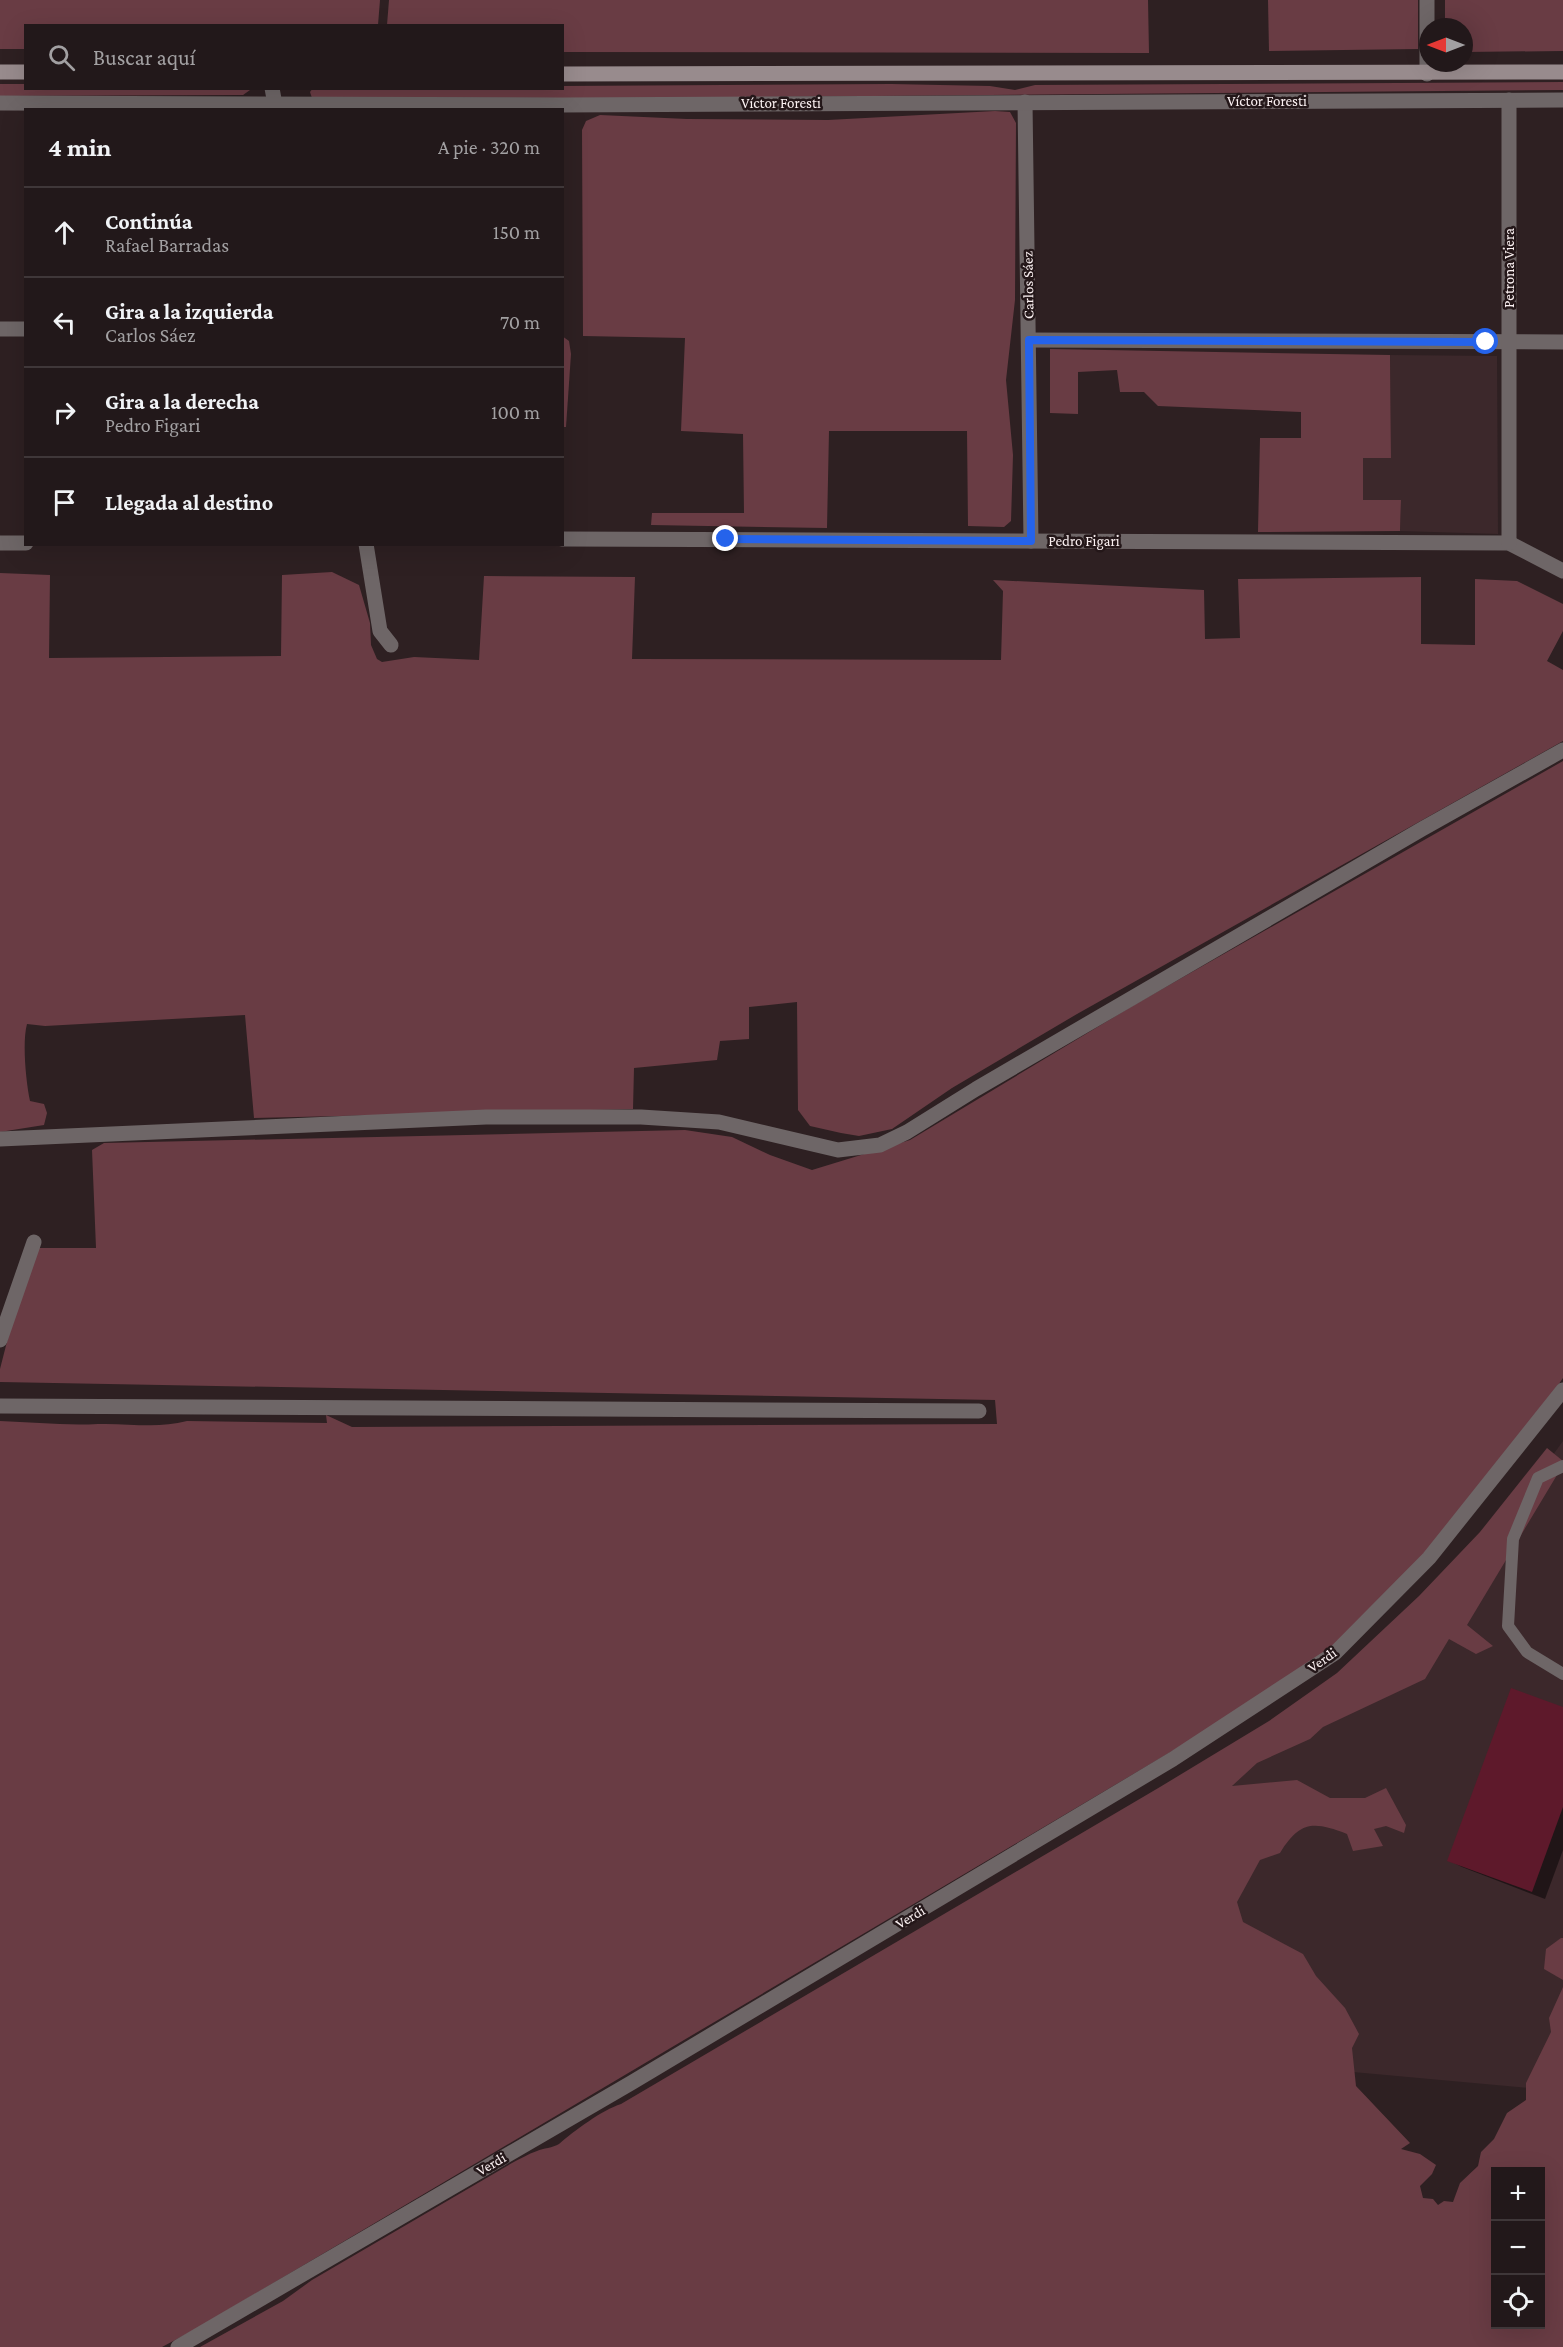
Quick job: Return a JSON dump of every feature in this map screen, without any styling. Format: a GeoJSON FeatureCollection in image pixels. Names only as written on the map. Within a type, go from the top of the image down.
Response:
{"type":"FeatureCollection","features":[{"type":"Feature","properties":{"kind":"street"},"geometry":{"type":"LineString","coordinates":[[1426,74],[1427,0]]}},
{"type":"Feature","properties":{"kind":"street"},"geometry":{"type":"LineString","coordinates":[[0,72],[24,72]]}},
{"type":"Feature","properties":{"kind":"street","name":"Víctor Foresti"},"geometry":{"type":"LineString","coordinates":[[564,74],[1563,72]]}},
{"type":"Feature","properties":{"kind":"street","name":"Víctor Foresti"},"geometry":{"type":"LineString","coordinates":[[0,103],[274,100],[560,107],[1563,100]]}},
{"type":"Feature","properties":{"kind":"street","name":"Petrona Viera"},"geometry":{"type":"LineString","coordinates":[[1509,100],[1509,543]]}},
{"type":"Feature","properties":{"kind":"street","name":"Carlos Sáez"},"geometry":{"type":"LineString","coordinates":[[1025,102],[1031,541]]}},
{"type":"Feature","properties":{"kind":"street"},"geometry":{"type":"LineString","coordinates":[[0,329],[24,329]]}},
{"type":"Feature","properties":{"kind":"street"},"geometry":{"type":"LineString","coordinates":[[1029,340],[1563,342]]}},
{"type":"Feature","properties":{"kind":"street","name":"Pedro Figari"},"geometry":{"type":"LineString","coordinates":[[564,539],[1509,543],[1563,571]]}},
{"type":"Feature","properties":{"kind":"street"},"geometry":{"type":"LineString","coordinates":[[0,543],[24,543]]}},
{"type":"Feature","properties":{"kind":"street"},"geometry":{"type":"LineString","coordinates":[[366,546],[380,631],[391,645]]}},
{"type":"Feature","properties":{"kind":"street"},"geometry":{"type":"LineString","coordinates":[[0,1139],[486,1117],[641,1117],[719,1122],[838,1150],[880,1145],[907,1132],[976,1089],[1339,877],[1563,750]]}},
{"type":"Feature","properties":{"kind":"street"},"geometry":{"type":"LineString","coordinates":[[0,1340],[34,1242]]}},
{"type":"Feature","properties":{"kind":"street","name":"Verdi"},"geometry":{"type":"LineString","coordinates":[[177,2347],[632,2083],[1142,1778],[1335,1653],[1429,1558],[1563,1390]]}},
{"type":"Feature","properties":{"kind":"street"},"geometry":{"type":"LineString","coordinates":[[0,1406],[979,1411]]}},
{"type":"Feature","properties":{"kind":"lane"},"geometry":{"type":"LineString","coordinates":[[1563,1466],[1538,1478],[1513,1539],[1508,1626],[1527,1652],[1563,1674]]}},
{"type":"Feature","properties":{"kind":"shaded area"},"geometry":{"type":"Polygon","coordinates":[[[0,0],[380,0],[378,24],[24,24],[24,49],[0,49],[0,0]]]}},
{"type":"Feature","properties":{"kind":"shaded area"},"geometry":{"type":"Polygon","coordinates":[[[389,0],[1148,0],[1149,53],[564,52],[564,24],[387,24],[389,0]]]}},
{"type":"Feature","properties":{"kind":"shaded area"},"geometry":{"type":"Polygon","coordinates":[[[1268,0],[1418,0],[1418,49],[1269,51],[1268,0]]]}},
{"type":"Feature","properties":{"kind":"shaded area"},"geometry":{"type":"Polygon","coordinates":[[[1445,0],[1563,0],[1563,51],[1473,52],[1473,18],[1445,18],[1445,0]]]}},
{"type":"Feature","properties":{"kind":"shaded area"},"geometry":{"type":"Polygon","coordinates":[[[1563,82],[1563,90],[313,101],[310,92],[312,90],[564,90],[564,86],[891,84],[990,86],[1015,90],[1035,85],[1563,82]]]}},
{"type":"Feature","properties":{"kind":"shaded area"},"geometry":{"type":"Polygon","coordinates":[[[0,84],[24,84],[24,90],[250,90],[243,95],[0,96],[0,84]]]}},
{"type":"Feature","properties":{"kind":"shaded area"},"geometry":{"type":"Polygon","coordinates":[[[1010,112],[1016,123],[1015,300],[1006,380],[1013,455],[1011,521],[1004,527],[968,526],[967,431],[829,431],[827,528],[651,525],[652,513],[744,513],[743,434],[681,431],[685,338],[583,336],[582,130],[586,121],[600,115],[687,119],[828,120],[1010,112]]]}},
{"type":"Feature","properties":{"kind":"shaded area"},"geometry":{"type":"Polygon","coordinates":[[[564,337],[569,341],[571,354],[566,427],[564,427],[564,337]]]}},
{"type":"Feature","properties":{"kind":"shaded area"},"geometry":{"type":"Polygon","coordinates":[[[1050,349],[1390,355],[1391,458],[1363,458],[1363,500],[1401,500],[1400,531],[1258,532],[1260,438],[1301,438],[1301,412],[1158,406],[1144,392],[1120,392],[1117,370],[1078,372],[1078,414],[1050,413],[1050,349]]]}},
{"type":"Feature","properties":{"kind":"shaded area"},"geometry":{"type":"Polygon","coordinates":[[[1390,355],[1497,356],[1498,534],[1400,531],[1401,500],[1363,501],[1363,458],[1391,458],[1390,355]]]}},
{"type":"Feature","properties":{"kind":"shaded area"},"geometry":{"type":"Polygon","coordinates":[[[332,572],[359,585],[370,623],[371,645],[377,659],[382,662],[414,657],[479,660],[484,576],[635,577],[632,659],[1001,660],[1003,591],[993,580],[1204,590],[1205,639],[1240,638],[1238,579],[1421,577],[1421,644],[1475,645],[1475,579],[1517,581],[1563,604],[1563,631],[1547,661],[1563,670],[1563,741],[1077,1014],[952,1088],[892,1129],[859,1136],[841,1133],[810,1126],[798,1110],[797,1002],[749,1007],[749,1039],[720,1041],[717,1060],[634,1068],[633,1109],[254,1118],[245,1015],[45,1026],[27,1024],[25,1051],[30,1101],[44,1104],[47,1113],[44,1125],[0,1132],[0,573],[50,575],[49,658],[281,656],[282,575],[332,572]]]}},
{"type":"Feature","properties":{"kind":"shaded area"},"geometry":{"type":"Polygon","coordinates":[[[1563,761],[1563,1378],[1456,1533],[1326,1660],[194,2330],[162,2347],[0,2347],[0,1421],[154,1425],[187,1421],[327,1423],[326,1415],[352,1427],[997,1424],[995,1400],[0,1382],[0,1369],[31,1248],[96,1248],[92,1150],[104,1143],[685,1130],[732,1137],[770,1155],[812,1170],[910,1140],[1134,1005],[1563,761]]]}},
{"type":"Feature","properties":{"kind":"shaded area"},"geometry":{"type":"Polygon","coordinates":[[[1563,1441],[1563,2091],[1342,2071],[1147,1820],[1430,1624],[1563,1441]]]}},
{"type":"Feature","properties":{"kind":"shaded area"},"geometry":{"type":"Polygon","coordinates":[[[1547,1448],[1563,1461],[1563,1465],[1467,1625],[1493,1646],[1476,1654],[1449,1639],[1425,1679],[1323,1727],[1310,1739],[1257,1763],[1232,1786],[1297,1780],[1330,1798],[1365,1798],[1386,1788],[1406,1825],[1404,1833],[1386,1826],[1374,1829],[1383,1846],[1353,1851],[1347,1834],[1316,1826],[1301,1829],[1287,1842],[1280,1853],[1260,1860],[1237,1902],[1243,1922],[1303,1954],[1316,1976],[1345,2008],[1359,2034],[1352,2048],[1356,2086],[1410,2143],[1401,2149],[1420,2154],[1436,2165],[1432,2174],[1420,2186],[1423,2198],[1433,2199],[1438,2205],[1444,2201],[1453,2202],[1460,2183],[1478,2166],[1481,2152],[1494,2139],[1507,2113],[1526,2100],[1526,2083],[1551,2032],[1549,2018],[1563,1987],[1563,2347],[200,2347],[283,2301],[312,2280],[512,2163],[534,2152],[559,2144],[597,2116],[621,2104],[1269,1721],[1337,1673],[1419,1596],[1480,1532],[1547,1448]]]}},
{"type":"Feature","properties":{"kind":"shaded area"},"geometry":{"type":"Polygon","coordinates":[[[1563,1938],[1563,1980],[1544,1969],[1546,1949],[1563,1938]]]}},
{"type":"Feature","properties":{"kind":"building"},"geometry":{"type":"Polygon","coordinates":[[[1511,1688],[1563,1707],[1563,1807],[1532,1892],[1447,1861],[1511,1688]]]}},
{"type":"Feature","properties":{"kind":"route"},"geometry":{"type":"LineString","coordinates":[[726,539],[1031,541],[1029,340],[1486,342]]}}]}
